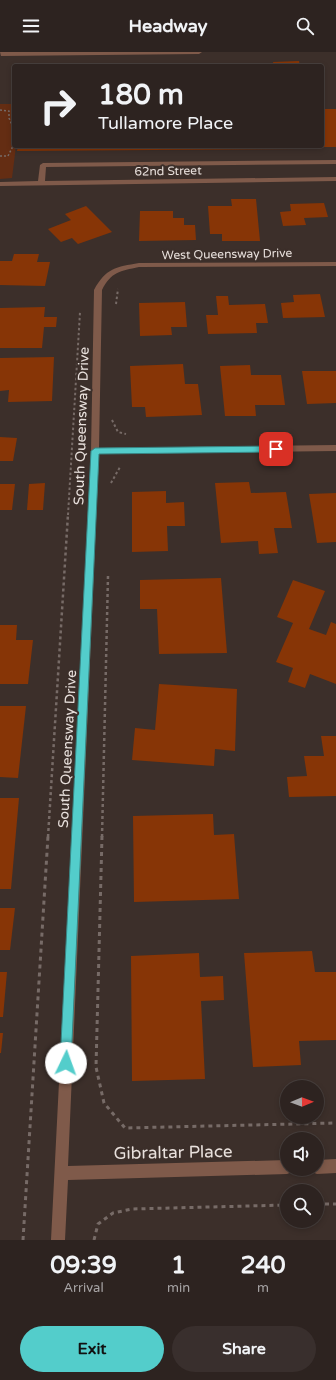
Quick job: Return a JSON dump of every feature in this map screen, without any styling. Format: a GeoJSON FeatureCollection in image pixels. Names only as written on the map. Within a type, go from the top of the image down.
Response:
{"type":"FeatureCollection","features":[{"type":"Feature","properties":{"kind":"street"},"geometry":{"type":"LineString","coordinates":[[0,53],[199,52]]}},
{"type":"Feature","properties":{"kind":"street"},"geometry":{"type":"LineString","coordinates":[[41,183],[43,165],[336,162]]}},
{"type":"Feature","properties":{"kind":"street","name":"62nd Street"},"geometry":{"type":"LineString","coordinates":[[0,184],[336,179]]}},
{"type":"Feature","properties":{"kind":"street","name":"West Queensway Drive"},"geometry":{"type":"LineString","coordinates":[[118,269],[139,265],[336,264]]}},
{"type":"Feature","properties":{"kind":"street","name":"South Queensway Drive"},"geometry":{"type":"LineString","coordinates":[[58,1240],[95,451],[98,290],[104,277],[118,269]]}},
{"type":"Feature","properties":{"kind":"street"},"geometry":{"type":"LineString","coordinates":[[95,451],[336,448]]}},
{"type":"Feature","properties":{"kind":"street"},"geometry":{"type":"LineString","coordinates":[[324,1167],[336,1166]]}},
{"type":"Feature","properties":{"kind":"street","name":"Gibraltar Place"},"geometry":{"type":"LineString","coordinates":[[60,1173],[280,1167]]}},
{"type":"Feature","properties":{"kind":"path"},"geometry":{"type":"LineString","coordinates":[[0,110],[9,111],[9,118],[12,125]]}},
{"type":"Feature","properties":{"kind":"path"},"geometry":{"type":"LineString","coordinates":[[0,156],[8,156],[12,148]]}},
{"type":"Feature","properties":{"kind":"path"},"geometry":{"type":"LineString","coordinates":[[116,310],[116,294],[118,288]]}},
{"type":"Feature","properties":{"kind":"path"},"geometry":{"type":"LineString","coordinates":[[111,417],[118,432]]}},
{"type":"Feature","properties":{"kind":"path"},"geometry":{"type":"LineString","coordinates":[[110,489],[114,476],[120,466],[127,465]]}},
{"type":"Feature","properties":{"kind":"path"},"geometry":{"type":"LineString","coordinates":[[108,568],[96,1067],[104,1103],[124,1128],[336,1123]]}},
{"type":"Feature","properties":{"kind":"path"},"geometry":{"type":"LineString","coordinates":[[324,1204],[336,1204]]}},
{"type":"Feature","properties":{"kind":"path"},"geometry":{"type":"LineString","coordinates":[[94,1240],[98,1224],[113,1213],[132,1209],[280,1205]]}},
{"type":"Feature","properties":{"kind":"shaded area"},"geometry":{"type":"Polygon","coordinates":[[[0,104],[12,104],[12,148],[16,148],[12,178],[0,179],[0,104]]]}},
{"type":"Feature","properties":{"kind":"building"},"geometry":{"type":"Polygon","coordinates":[[[299,61],[300,64],[274,64],[273,62],[299,61]]]}},
{"type":"Feature","properties":{"kind":"building"},"geometry":{"type":"Polygon","coordinates":[[[324,109],[336,109],[336,147],[324,147],[324,109]]]}},
{"type":"Feature","properties":{"kind":"building"},"geometry":{"type":"Polygon","coordinates":[[[18,148],[299,148],[299,149],[17,151],[18,148]]]}},
{"type":"Feature","properties":{"kind":"building"},"geometry":{"type":"Polygon","coordinates":[[[231,199],[256,199],[260,241],[222,241],[222,234],[210,234],[208,206],[232,206],[231,199]]]}},
{"type":"Feature","properties":{"kind":"building"},"geometry":{"type":"Polygon","coordinates":[[[324,203],[328,217],[304,218],[306,225],[283,226],[280,212],[291,211],[290,204],[324,203]]]}},
{"type":"Feature","properties":{"kind":"building"},"geometry":{"type":"Polygon","coordinates":[[[86,206],[112,232],[78,244],[72,238],[61,242],[48,229],[71,220],[65,214],[86,206]]]}},
{"type":"Feature","properties":{"kind":"building"},"geometry":{"type":"Polygon","coordinates":[[[140,211],[173,211],[173,218],[184,218],[184,225],[195,225],[196,240],[139,241],[140,211]]]}},
{"type":"Feature","properties":{"kind":"building"},"geometry":{"type":"Polygon","coordinates":[[[14,254],[39,254],[37,262],[50,262],[45,286],[0,285],[0,261],[12,261],[14,254]]]}},
{"type":"Feature","properties":{"kind":"building"},"geometry":{"type":"Polygon","coordinates":[[[320,294],[325,317],[283,318],[281,303],[294,302],[293,295],[320,294]]]}},
{"type":"Feature","properties":{"kind":"building"},"geometry":{"type":"Polygon","coordinates":[[[216,296],[228,296],[229,305],[265,304],[268,323],[256,323],[257,333],[208,334],[206,315],[218,315],[216,296]]]}},
{"type":"Feature","properties":{"kind":"building"},"geometry":{"type":"Polygon","coordinates":[[[185,302],[187,327],[171,327],[172,335],[140,336],[139,303],[185,302]]]}},
{"type":"Feature","properties":{"kind":"building"},"geometry":{"type":"Polygon","coordinates":[[[45,307],[44,317],[57,317],[56,327],[44,327],[42,348],[0,348],[0,308],[45,307]]]}},
{"type":"Feature","properties":{"kind":"building"},"geometry":{"type":"Polygon","coordinates":[[[54,357],[52,401],[8,402],[9,390],[0,391],[0,358],[54,357]]]}},
{"type":"Feature","properties":{"kind":"building"},"geometry":{"type":"Polygon","coordinates":[[[183,364],[185,384],[198,384],[202,415],[146,417],[145,407],[132,407],[130,366],[183,364]]]}},
{"type":"Feature","properties":{"kind":"building"},"geometry":{"type":"Polygon","coordinates":[[[250,365],[251,375],[281,375],[285,405],[255,405],[256,416],[225,416],[220,366],[250,365]]]}},
{"type":"Feature","properties":{"kind":"building"},"geometry":{"type":"Polygon","coordinates":[[[302,371],[336,371],[336,403],[307,404],[302,371]]]}},
{"type":"Feature","properties":{"kind":"building"},"geometry":{"type":"Polygon","coordinates":[[[0,437],[17,438],[13,461],[0,461],[0,437]]]}},
{"type":"Feature","properties":{"kind":"building"},"geometry":{"type":"Polygon","coordinates":[[[249,482],[251,493],[286,492],[292,528],[274,528],[278,553],[259,554],[258,541],[221,543],[215,483],[249,482]]]}},
{"type":"Feature","properties":{"kind":"building"},"geometry":{"type":"Polygon","coordinates":[[[45,483],[43,510],[27,510],[29,484],[45,483]]]}},
{"type":"Feature","properties":{"kind":"building"},"geometry":{"type":"Polygon","coordinates":[[[0,484],[15,484],[12,510],[0,510],[0,484]]]}},
{"type":"Feature","properties":{"kind":"building"},"geometry":{"type":"Polygon","coordinates":[[[166,491],[166,503],[184,502],[185,526],[167,526],[168,551],[132,552],[132,492],[166,491]]]}},
{"type":"Feature","properties":{"kind":"building"},"geometry":{"type":"Polygon","coordinates":[[[336,493],[336,542],[317,543],[309,494],[336,493]]]}},
{"type":"Feature","properties":{"kind":"building"},"geometry":{"type":"Polygon","coordinates":[[[221,578],[227,653],[159,654],[157,609],[140,609],[140,580],[221,578]]]}},
{"type":"Feature","properties":{"kind":"building"},"geometry":{"type":"Polygon","coordinates":[[[293,580],[325,591],[309,629],[326,635],[331,622],[336,624],[336,684],[310,674],[305,688],[288,682],[293,668],[276,662],[293,623],[277,617],[293,580]]]}},
{"type":"Feature","properties":{"kind":"building"},"geometry":{"type":"Polygon","coordinates":[[[0,625],[17,625],[16,640],[33,640],[28,684],[0,684],[0,625]]]}},
{"type":"Feature","properties":{"kind":"building"},"geometry":{"type":"Polygon","coordinates":[[[159,684],[237,689],[235,751],[215,749],[214,766],[132,760],[135,728],[155,730],[159,684]]]}},
{"type":"Feature","properties":{"kind":"building"},"geometry":{"type":"Polygon","coordinates":[[[0,706],[26,706],[18,778],[0,777],[0,706]]]}},
{"type":"Feature","properties":{"kind":"building"},"geometry":{"type":"Polygon","coordinates":[[[321,736],[336,736],[336,796],[289,797],[287,777],[307,776],[304,756],[324,756],[321,736]]]}},
{"type":"Feature","properties":{"kind":"building"},"geometry":{"type":"Polygon","coordinates":[[[0,798],[19,798],[11,889],[0,889],[0,798]]]}},
{"type":"Feature","properties":{"kind":"building"},"geometry":{"type":"Polygon","coordinates":[[[213,814],[214,835],[234,834],[239,899],[134,902],[133,816],[213,814]]]}},
{"type":"Feature","properties":{"kind":"building"},"geometry":{"type":"Polygon","coordinates":[[[0,908],[15,908],[10,950],[0,950],[0,908]]]}},
{"type":"Feature","properties":{"kind":"building"},"geometry":{"type":"Polygon","coordinates":[[[312,951],[315,972],[336,972],[336,1040],[299,1041],[301,1065],[253,1067],[244,953],[312,951]]]}},
{"type":"Feature","properties":{"kind":"building"},"geometry":{"type":"Polygon","coordinates":[[[199,953],[200,977],[223,976],[224,1000],[201,1001],[205,1079],[132,1081],[131,956],[199,953]]]}},
{"type":"Feature","properties":{"kind":"building"},"geometry":{"type":"Polygon","coordinates":[[[0,972],[7,972],[3,1017],[0,1017],[0,972]]]}},
{"type":"Feature","properties":{"kind":"building"},"geometry":{"type":"Polygon","coordinates":[[[0,1033],[3,1033],[1,1053],[0,1053],[0,1033]]]}},
{"type":"Feature","properties":{"kind":"route"},"geometry":{"type":"LineString","coordinates":[[66,1063],[95,451],[276,449]]}}]}
